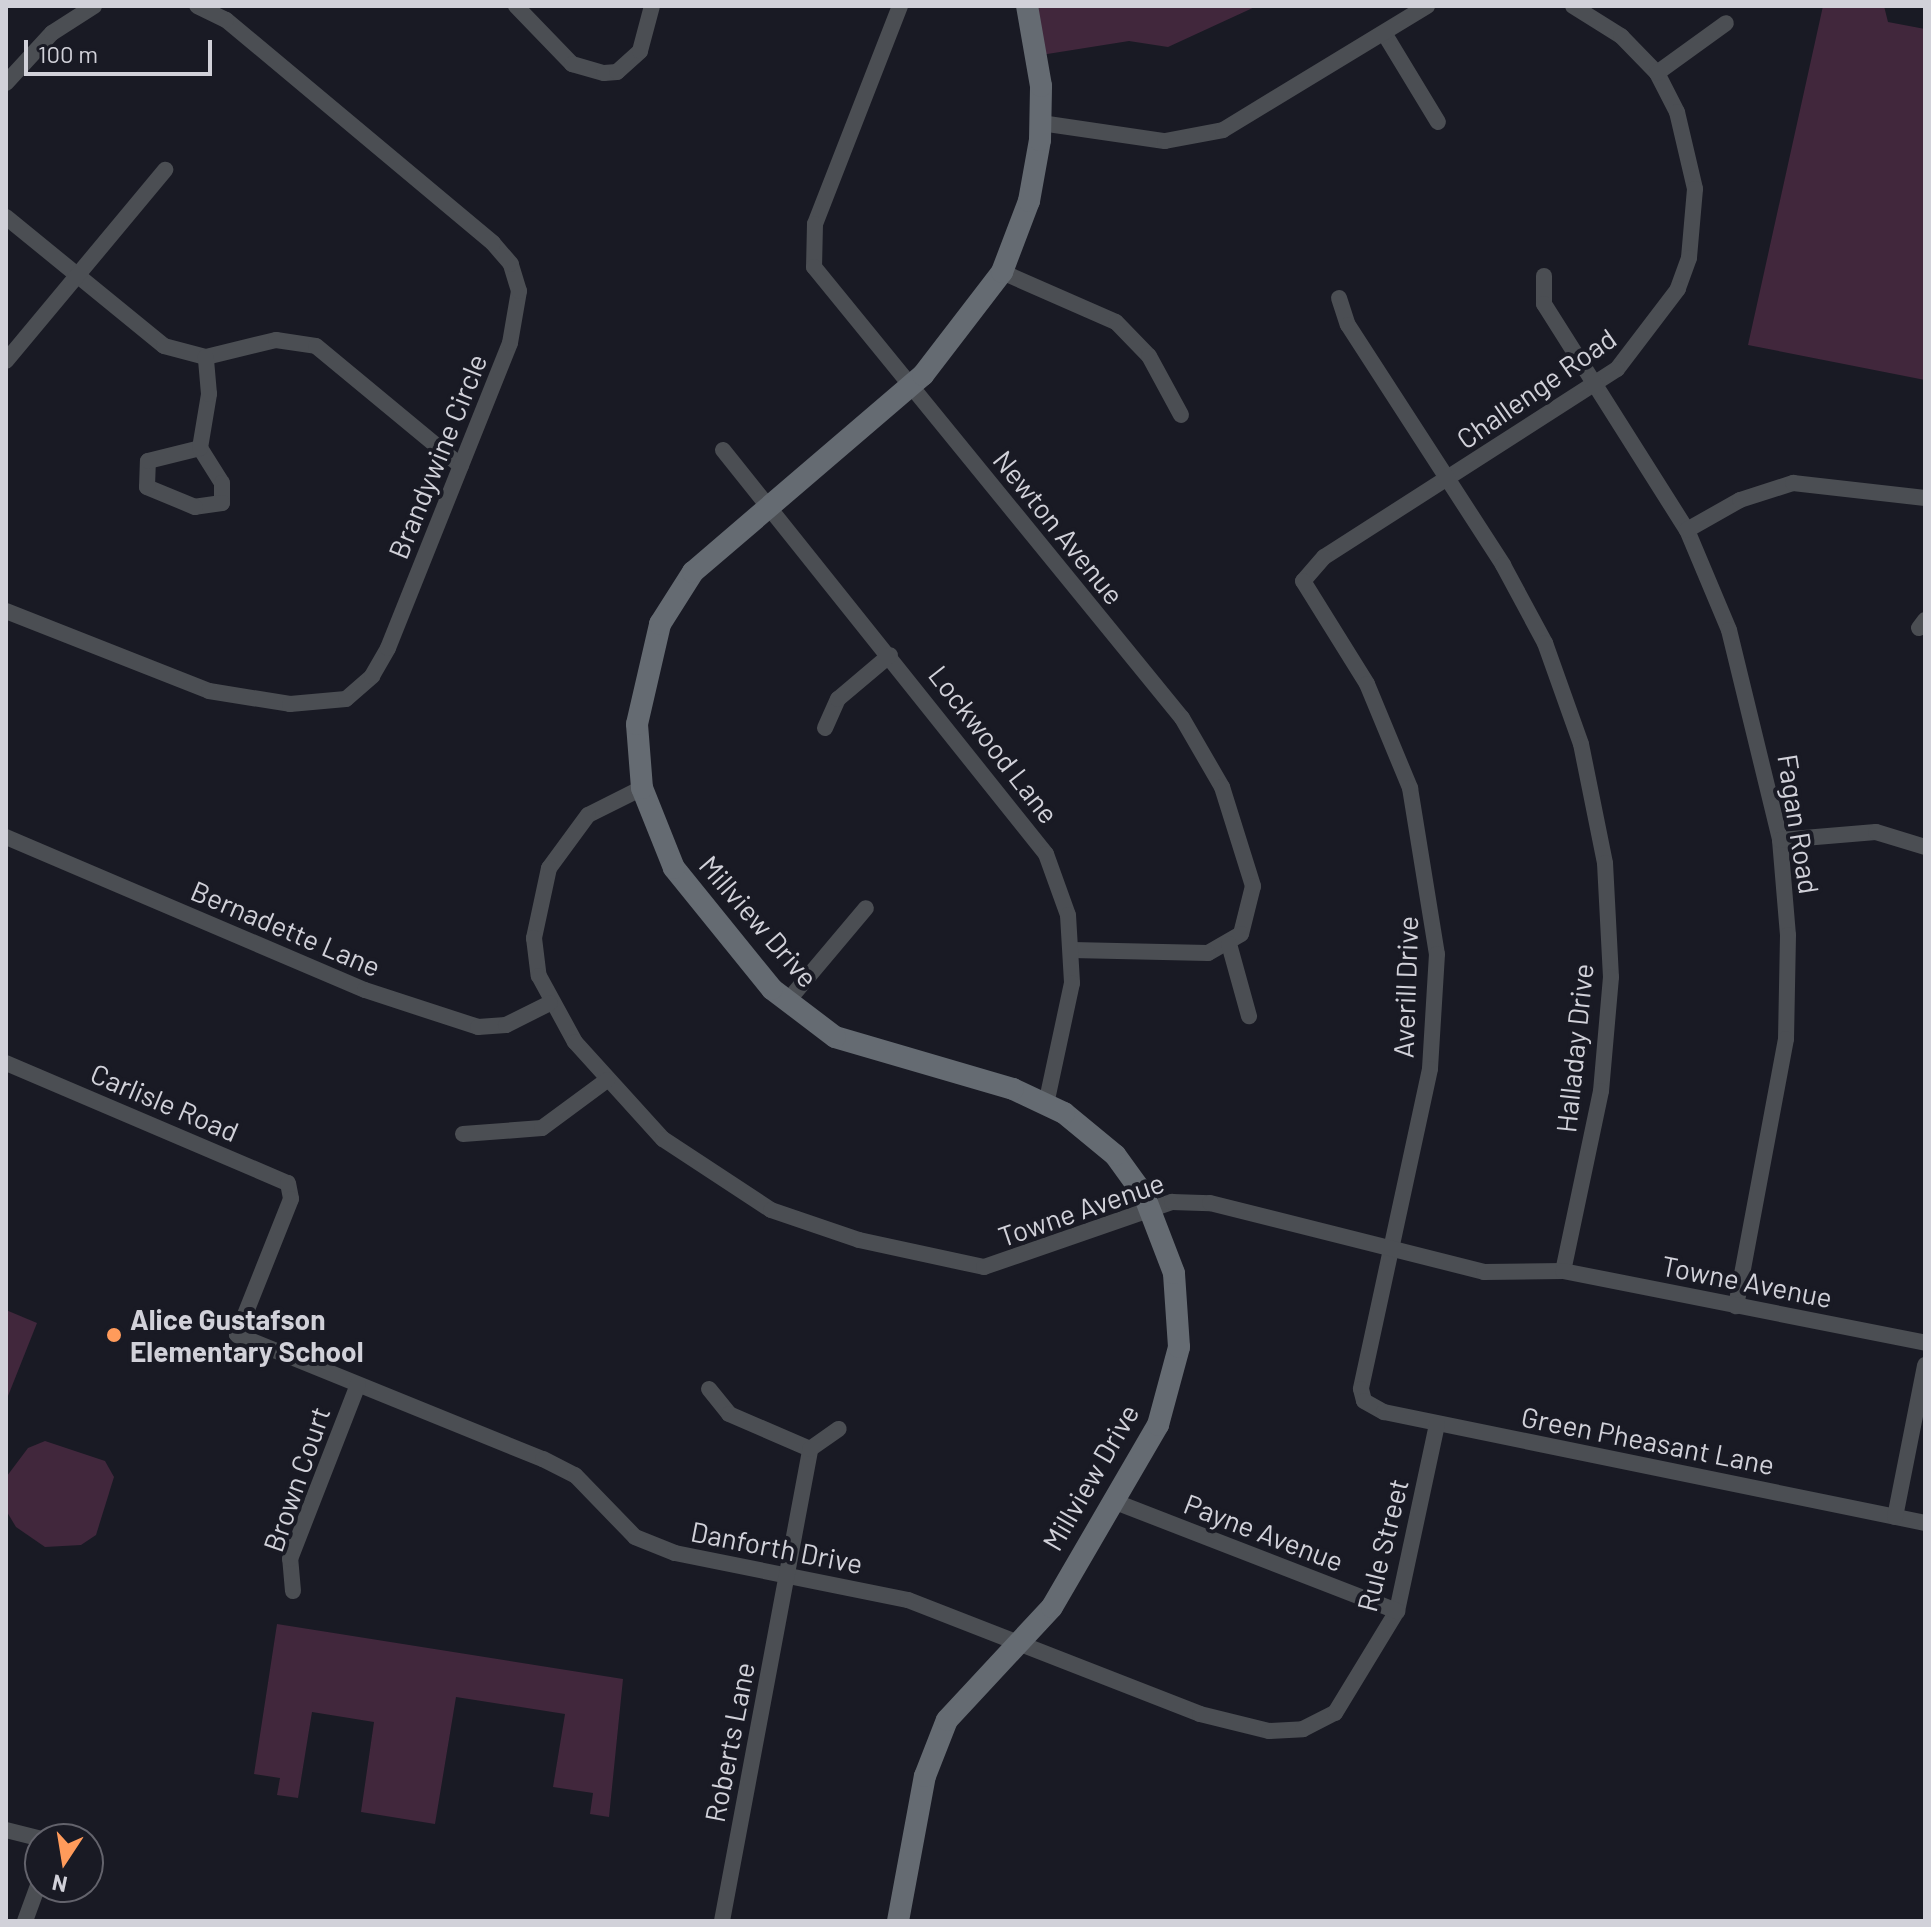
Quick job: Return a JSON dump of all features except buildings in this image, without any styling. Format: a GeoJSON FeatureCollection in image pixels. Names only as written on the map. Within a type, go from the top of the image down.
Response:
{"type":"FeatureCollection","features":[{"type":"Feature","properties":{"kind":"street"},"geometry":{"type":"LineString","coordinates":[[6,83],[52,33],[94,6]]}},
{"type":"Feature","properties":{"kind":"street","name":"Brandywine Circle"},"geometry":{"type":"LineString","coordinates":[[6,611],[209,691],[290,704],[346,699],[372,676],[388,648],[517,317],[511,264],[226,20],[197,6]]}},
{"type":"Feature","properties":{"kind":"street"},"geometry":{"type":"LineString","coordinates":[[516,6],[572,64],[604,73],[632,62],[652,6]]}},
{"type":"Feature","properties":{"kind":"street","name":"Newton Avenue"},"geometry":{"type":"LineString","coordinates":[[900,6],[810,249],[822,280],[1204,751],[1240,831],[1253,886],[1249,921],[1229,944]]}},
{"type":"Feature","properties":{"kind":"street","name":"Millview Drive"},"geometry":{"type":"LineString","coordinates":[[898,1921],[934,1746],[964,1695],[1022,1644],[1158,1425],[1179,1347],[1174,1273],[1152,1209],[1115,1155],[1046,1104],[864,1049],[786,1003],[674,868],[642,788],[639,702],[660,624],[693,572],[766,505],[909,386],[955,343],[1002,272],[1029,201],[1041,123],[1027,6]]}},
{"type":"Feature","properties":{"kind":"street"},"geometry":{"type":"LineString","coordinates":[[1041,123],[1131,139],[1195,138],[1245,121],[1427,6]]}},
{"type":"Feature","properties":{"kind":"street","name":"Challenge Road"},"geometry":{"type":"LineString","coordinates":[[1310,596],[1303,581],[1310,567],[1595,385],[1662,319],[1689,258],[1690,153],[1657,73],[1621,36],[1573,6]]}},
{"type":"Feature","properties":{"kind":"street"},"geometry":{"type":"LineString","coordinates":[[1657,73],[1726,23]]}},
{"type":"Feature","properties":{"kind":"street"},"geometry":{"type":"LineString","coordinates":[[1384,33],[1438,122]]}},
{"type":"Feature","properties":{"kind":"street"},"geometry":{"type":"LineString","coordinates":[[6,361],[165,170]]}},
{"type":"Feature","properties":{"kind":"street"},"geometry":{"type":"LineString","coordinates":[[6,217],[149,337],[206,357],[276,340],[316,346],[461,466]]}},
{"type":"Feature","properties":{"kind":"street"},"geometry":{"type":"LineString","coordinates":[[1002,272],[1116,322],[1149,356],[1181,415]]}},
{"type":"Feature","properties":{"kind":"street","name":"Fagan Road"},"geometry":{"type":"LineString","coordinates":[[1544,276],[1544,304],[1687,530],[1757,721],[1780,840],[1788,935],[1786,1039],[1736,1306]]}},
{"type":"Feature","properties":{"kind":"street","name":"Halladay Drive"},"geometry":{"type":"LineString","coordinates":[[1339,298],[1545,643],[1581,744],[1605,863],[1611,977],[1601,1091],[1563,1271]]}},
{"type":"Feature","properties":{"kind":"street"},"geometry":{"type":"LineString","coordinates":[[200,448],[148,461],[147,487],[195,507],[222,503],[222,483],[200,448],[209,394],[206,357]]}},
{"type":"Feature","properties":{"kind":"street","name":"Lockwood Lane"},"geometry":{"type":"LineString","coordinates":[[723,450],[1029,824],[1059,883],[1072,950],[1068,1016],[1046,1104]]}},
{"type":"Feature","properties":{"kind":"street"},"geometry":{"type":"LineString","coordinates":[[1687,530],[1740,500],[1793,483],[1925,498]]}},
{"type":"Feature","properties":{"kind":"street","name":"Averill Drive"},"geometry":{"type":"LineString","coordinates":[[1310,596],[1339,633],[1392,737],[1433,895],[1430,1069],[1362,1373],[1364,1401]]}},
{"type":"Feature","properties":{"kind":"street"},"geometry":{"type":"LineString","coordinates":[[825,728],[838,699],[890,655]]}},
{"type":"Feature","properties":{"kind":"street","name":"Towne Avenue"},"geometry":{"type":"LineString","coordinates":[[642,788],[588,815],[549,868],[534,938],[550,1003],[607,1080],[698,1168],[771,1210],[961,1266],[1010,1264],[1152,1209],[1210,1203],[1484,1272],[1563,1271],[1925,1343]]}},
{"type":"Feature","properties":{"kind":"street"},"geometry":{"type":"LineString","coordinates":[[1780,840],[1876,832],[1925,847]]}},
{"type":"Feature","properties":{"kind":"street","name":"Bernadette Lane"},"geometry":{"type":"LineString","coordinates":[[6,837],[365,990],[478,1027],[506,1025],[550,1003]]}},
{"type":"Feature","properties":{"kind":"street"},"geometry":{"type":"LineString","coordinates":[[786,1003],[866,908]]}},
{"type":"Feature","properties":{"kind":"street"},"geometry":{"type":"LineString","coordinates":[[1072,950],[1198,954],[1229,944],[1249,1016]]}},
{"type":"Feature","properties":{"kind":"street","name":"Carlisle Road"},"geometry":{"type":"LineString","coordinates":[[6,1063],[284,1180],[291,1199],[237,1335]]}},
{"type":"Feature","properties":{"kind":"street"},"geometry":{"type":"LineString","coordinates":[[463,1134],[542,1128],[607,1080]]}},
{"type":"Feature","properties":{"kind":"street","name":"Danforth Drive"},"geometry":{"type":"LineString","coordinates":[[237,1335],[575,1475],[635,1537],[675,1553],[787,1573],[908,1600],[1200,1714],[1269,1731],[1303,1729],[1335,1713]]}},
{"type":"Feature","properties":{"kind":"street"},"geometry":{"type":"LineString","coordinates":[[1895,1517],[1925,1365]]}},
{"type":"Feature","properties":{"kind":"street","name":"Brown Court"},"geometry":{"type":"LineString","coordinates":[[293,1591],[290,1559],[358,1385]]}},
{"type":"Feature","properties":{"kind":"street"},"geometry":{"type":"LineString","coordinates":[[709,1389],[729,1414],[810,1449],[839,1429]]}},
{"type":"Feature","properties":{"kind":"street","name":"Green Pheasant Lane"},"geometry":{"type":"LineString","coordinates":[[1364,1401],[1437,1424],[1925,1523]]}},
{"type":"Feature","properties":{"kind":"street","name":"Rule Street"},"geometry":{"type":"LineString","coordinates":[[1335,1713],[1397,1611],[1437,1424]]}},
{"type":"Feature","properties":{"kind":"street","name":"Roberts Lane"},"geometry":{"type":"LineString","coordinates":[[722,1921],[810,1449]]}},
{"type":"Feature","properties":{"kind":"street","name":"Payne Avenue"},"geometry":{"type":"LineString","coordinates":[[1113,1501],[1397,1611]]}},
{"type":"Feature","properties":{"kind":"shaded area"},"geometry":{"type":"Polygon","coordinates":[[[1030,6],[1257,6],[1168,47],[1129,41],[1041,55],[1030,6]]]}},
{"type":"Feature","properties":{"kind":"shaded area"},"geometry":{"type":"Polygon","coordinates":[[[1823,6],[1884,6],[1888,22],[1925,29],[1925,380],[1748,345],[1823,6]]]}},
{"type":"Feature","properties":{"kind":"shaded area"},"geometry":{"type":"Polygon","coordinates":[[[6,1310],[37,1323],[6,1401],[6,1310]]]}},
{"type":"Feature","properties":{"kind":"shaded area"},"geometry":{"type":"Polygon","coordinates":[[[45,1441],[105,1461],[114,1477],[96,1535],[81,1545],[45,1547],[16,1527],[7,1512],[7,1476],[28,1448],[45,1441]]]}},
{"type":"Feature","properties":{"kind":"shaded area"},"geometry":{"type":"Polygon","coordinates":[[[277,1624],[623,1679],[609,1817],[590,1814],[593,1793],[553,1787],[565,1714],[456,1697],[435,1824],[361,1812],[374,1722],[312,1712],[298,1798],[277,1795],[280,1778],[254,1774],[277,1624]]]}},
{"type":"Feature","properties":{"kind":"place","name":"Alice Gustafson Elementary School"},"geometry":{"type":"Point","coordinates":[114,1335]}}]}
